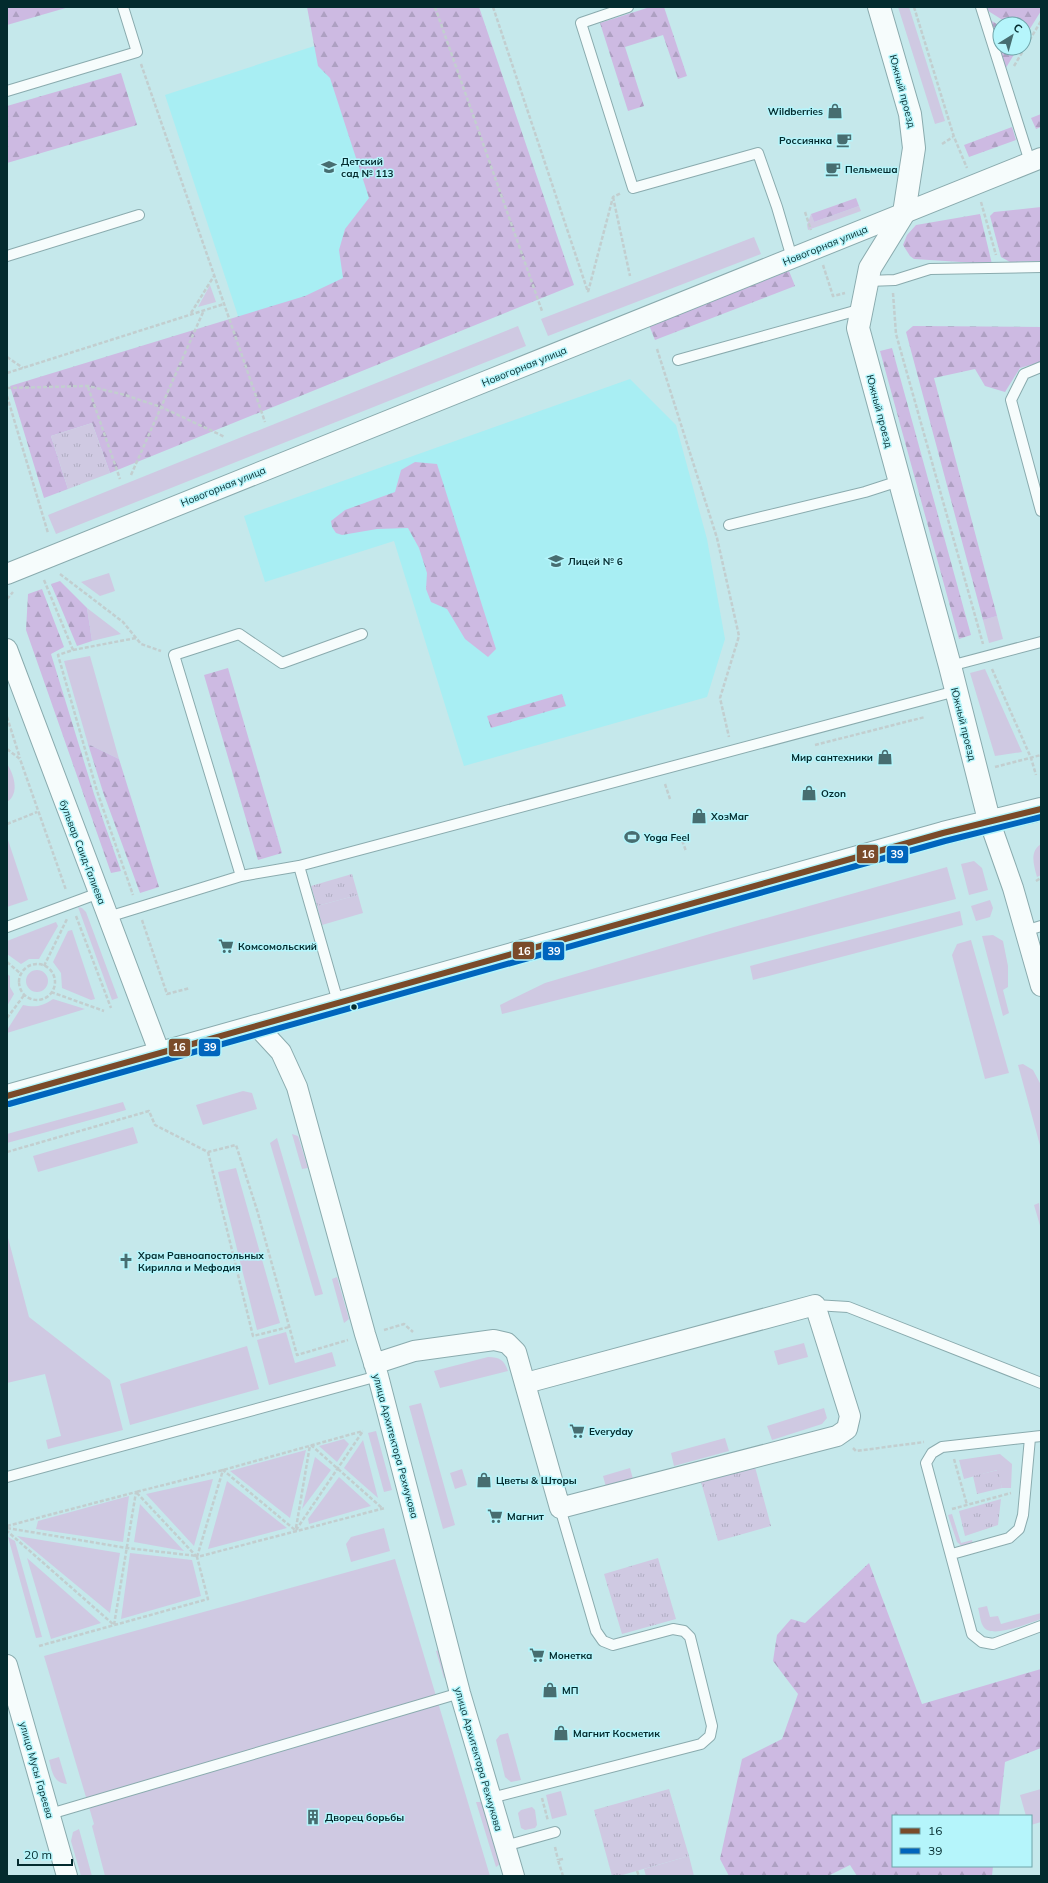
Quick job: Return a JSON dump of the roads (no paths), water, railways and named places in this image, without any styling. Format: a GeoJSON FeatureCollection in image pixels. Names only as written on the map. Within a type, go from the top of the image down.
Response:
{"type":"FeatureCollection","features":[{"type":"Feature","properties":{"kind":"main road","name":"Южный проезд"},"geometry":{"type":"LineString","coordinates":[[879,7],[910,114],[914,148],[904,213],[870,268],[858,328],[950,666],[989,820]]}},
{"type":"Feature","properties":{"kind":"main road"},"geometry":{"type":"LineString","coordinates":[[7,1096],[989,820],[1041,809]]}},
{"type":"Feature","properties":{"kind":"street","name":"Новогорная улица"},"geometry":{"type":"LineString","coordinates":[[7,574],[1036,160]]}},
{"type":"Feature","properties":{"kind":"street","name":"бульвар Саид-Галиева"},"geometry":{"type":"LineString","coordinates":[[7,649],[160,1054]]}},
{"type":"Feature","properties":{"kind":"street"},"geometry":{"type":"LineString","coordinates":[[989,820],[1012,888],[1033,928],[1041,986]]}},
{"type":"Feature","properties":{"kind":"street","name":"улица Архитектора Рехмукова"},"geometry":{"type":"LineString","coordinates":[[257,1026],[281,1052],[297,1087],[376,1370],[460,1693],[514,1876]]}},
{"type":"Feature","properties":{"kind":"street"},"geometry":{"type":"LineString","coordinates":[[376,1370],[414,1351],[494,1340],[507,1342],[516,1352],[526,1383],[560,1508],[837,1436],[847,1429],[850,1416],[815,1305],[526,1383]]}},
{"type":"Feature","properties":{"kind":"street","name":"улица Мусы Гареева"},"geometry":{"type":"LineString","coordinates":[[7,1665],[67,1876]]}},
{"type":"Feature","properties":{"kind":"lane"},"geometry":{"type":"LineString","coordinates":[[7,91],[137,52],[124,7]]}},
{"type":"Feature","properties":{"kind":"lane"},"geometry":{"type":"LineString","coordinates":[[628,7],[580,23],[633,188],[758,153],[777,207],[792,258]]}},
{"type":"Feature","properties":{"kind":"lane"},"geometry":{"type":"LineString","coordinates":[[981,7],[1004,82],[1036,160]]}},
{"type":"Feature","properties":{"kind":"lane"},"geometry":{"type":"LineString","coordinates":[[7,256],[139,214]]}},
{"type":"Feature","properties":{"kind":"lane"},"geometry":{"type":"LineString","coordinates":[[868,281],[895,280],[930,269],[1041,267]]}},
{"type":"Feature","properties":{"kind":"lane"},"geometry":{"type":"LineString","coordinates":[[678,360],[862,308]]}},
{"type":"Feature","properties":{"kind":"lane"},"geometry":{"type":"LineString","coordinates":[[1041,367],[1024,374],[1011,400],[1041,511]]}},
{"type":"Feature","properties":{"kind":"lane"},"geometry":{"type":"LineString","coordinates":[[729,525],[865,492],[899,481]]}},
{"type":"Feature","properties":{"kind":"lane"},"geometry":{"type":"LineString","coordinates":[[241,876],[174,655],[239,634],[282,663],[362,634]]}},
{"type":"Feature","properties":{"kind":"lane"},"geometry":{"type":"LineString","coordinates":[[950,666],[1041,642]]}},
{"type":"Feature","properties":{"kind":"lane"},"geometry":{"type":"LineString","coordinates":[[108,917],[241,876],[299,866],[956,691]]}},
{"type":"Feature","properties":{"kind":"lane"},"geometry":{"type":"LineString","coordinates":[[299,866],[338,1002]]}},
{"type":"Feature","properties":{"kind":"lane"},"geometry":{"type":"LineString","coordinates":[[7,927],[98,893]]}},
{"type":"Feature","properties":{"kind":"lane"},"geometry":{"type":"LineString","coordinates":[[815,1305],[848,1307],[1041,1382]]}},
{"type":"Feature","properties":{"kind":"lane"},"geometry":{"type":"LineString","coordinates":[[7,1476],[376,1370]]}},
{"type":"Feature","properties":{"kind":"lane"},"geometry":{"type":"LineString","coordinates":[[1041,1436],[942,1447],[932,1453],[926,1463],[952,1554],[972,1634],[982,1642],[993,1644],[1041,1626]]}},
{"type":"Feature","properties":{"kind":"lane"},"geometry":{"type":"LineString","coordinates":[[952,1554],[1009,1538],[1020,1528],[1023,1515],[1030,1438]]}},
{"type":"Feature","properties":{"kind":"lane"},"geometry":{"type":"LineString","coordinates":[[492,1798],[701,1744],[710,1736],[712,1726],[690,1637],[684,1630],[673,1629],[613,1645],[603,1642],[596,1630],[560,1508]]}},
{"type":"Feature","properties":{"kind":"lane"},"geometry":{"type":"LineString","coordinates":[[50,1814],[460,1693]]}},
{"type":"Feature","properties":{"kind":"lane"},"geometry":{"type":"LineString","coordinates":[[505,1846],[553,1832]]}},
{"type":"Feature","properties":{"kind":"place","name":"Wildberries"},"geometry":{"type":"Point","coordinates":[835,111]}},
{"type":"Feature","properties":{"kind":"place","name":"Россиянка"},"geometry":{"type":"Point","coordinates":[844,140]}},
{"type":"Feature","properties":{"kind":"place","name":"Детский сад № 113"},"geometry":{"type":"Point","coordinates":[329,167]}},
{"type":"Feature","properties":{"kind":"place","name":"Пельмеша"},"geometry":{"type":"Point","coordinates":[833,169]}},
{"type":"Feature","properties":{"kind":"place","name":"Лицей № 6"},"geometry":{"type":"Point","coordinates":[556,561]}},
{"type":"Feature","properties":{"kind":"place","name":"Мир сантехники"},"geometry":{"type":"Point","coordinates":[885,757]}},
{"type":"Feature","properties":{"kind":"place","name":"Ozon"},"geometry":{"type":"Point","coordinates":[809,793]}},
{"type":"Feature","properties":{"kind":"place","name":"ХозМаг"},"geometry":{"type":"Point","coordinates":[699,816]}},
{"type":"Feature","properties":{"kind":"place","name":"Yoga Feel"},"geometry":{"type":"Point","coordinates":[632,837]}},
{"type":"Feature","properties":{"kind":"place","name":"Комсомольский"},"geometry":{"type":"Point","coordinates":[226,946]}},
{"type":"Feature","properties":{"kind":"place","name":"Храм Равноапостольных Кирилла и Мефодия"},"geometry":{"type":"Point","coordinates":[126,1261]}},
{"type":"Feature","properties":{"kind":"place","name":"Everyday"},"geometry":{"type":"Point","coordinates":[577,1431]}},
{"type":"Feature","properties":{"kind":"place","name":"Цветы & Шторы"},"geometry":{"type":"Point","coordinates":[484,1480]}},
{"type":"Feature","properties":{"kind":"place","name":"Магнит"},"geometry":{"type":"Point","coordinates":[495,1516]}},
{"type":"Feature","properties":{"kind":"place","name":"Монетка"},"geometry":{"type":"Point","coordinates":[537,1655]}},
{"type":"Feature","properties":{"kind":"place","name":"МП"},"geometry":{"type":"Point","coordinates":[550,1690]}},
{"type":"Feature","properties":{"kind":"place","name":"Магнит Косметик"},"geometry":{"type":"Point","coordinates":[561,1733]}},
{"type":"Feature","properties":{"kind":"place","name":"Дворец борьбы"},"geometry":{"type":"Point","coordinates":[313,1817]}}]}
